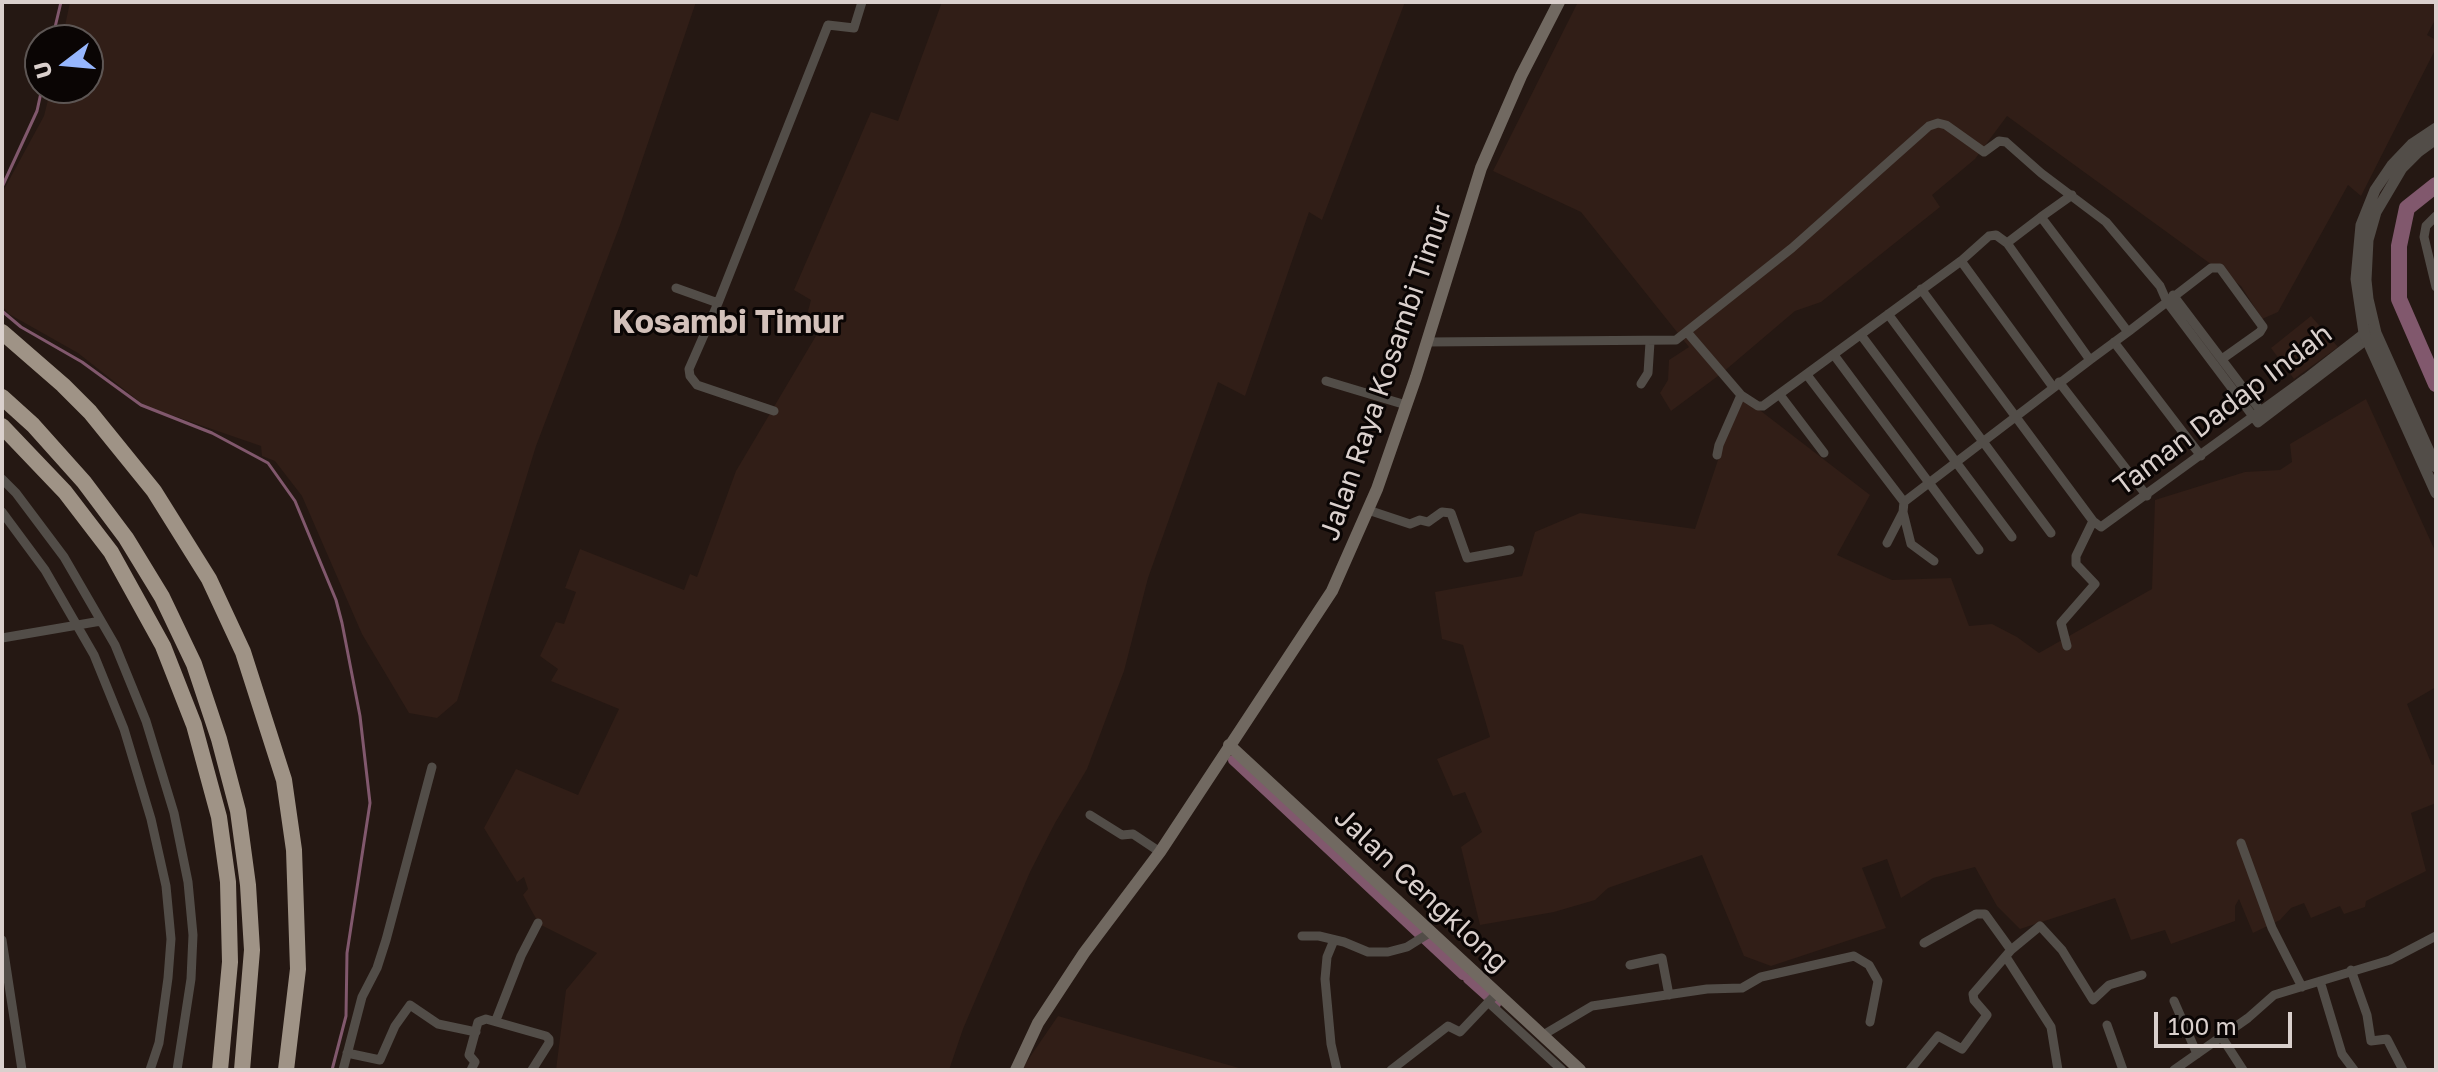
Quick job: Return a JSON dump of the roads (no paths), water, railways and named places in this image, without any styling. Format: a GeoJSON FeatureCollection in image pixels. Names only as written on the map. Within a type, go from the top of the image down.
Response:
{"type":"FeatureCollection","features":[{"type":"Feature","properties":{"kind":"highway"},"geometry":{"type":"LineString","coordinates":[[2,332],[90,412],[154,491],[209,579],[243,652],[284,780],[294,850],[298,969],[286,1070]]}},
{"type":"Feature","properties":{"kind":"highway"},"geometry":{"type":"LineString","coordinates":[[2,397],[33,425],[84,482],[126,538],[162,597],[194,664],[219,739],[238,811],[248,885],[252,950],[242,1070]]}},
{"type":"Feature","properties":{"kind":"highway"},"geometry":{"type":"LineString","coordinates":[[2,426],[65,492],[111,552],[163,646],[194,725],[219,817],[228,882],[230,962],[220,1070]]}},
{"type":"Feature","properties":{"kind":"main road","name":"Jalan Raya Kosambi Timur"},"geometry":{"type":"LineString","coordinates":[[1016,1070],[1038,1023],[1084,953],[1160,852],[1332,591],[1368,510],[1406,405],[1481,168],[1521,76],[1559,2]]}},
{"type":"Feature","properties":{"kind":"main road","name":"Jalan Cengklong"},"geometry":{"type":"LineString","coordinates":[[1229,745],[1492,997],[1543,1035],[1580,1070]]}},
{"type":"Feature","properties":{"kind":"street"},"geometry":{"type":"LineString","coordinates":[[774,411],[697,385],[689,369],[828,25],[833,23],[854,28],[862,2]]}},
{"type":"Feature","properties":{"kind":"street"},"geometry":{"type":"LineString","coordinates":[[1427,342],[1673,341],[1792,248],[1933,124],[1946,125],[1984,152],[2003,140],[2117,233],[2222,359],[2259,417]]}},
{"type":"Feature","properties":{"kind":"street"},"geometry":{"type":"LineString","coordinates":[[2436,128],[2412,144],[2392,165],[2366,209],[2356,250],[2356,279],[2370,333],[2436,493]]}},
{"type":"Feature","properties":{"kind":"street"},"geometry":{"type":"LineString","coordinates":[[2436,139],[2402,168],[2376,212],[2368,240],[2366,280],[2370,333],[2436,467]]}},
{"type":"Feature","properties":{"kind":"street"},"geometry":{"type":"LineString","coordinates":[[2007,243],[2072,195]]}},
{"type":"Feature","properties":{"kind":"street"},"geometry":{"type":"LineString","coordinates":[[2436,216],[2426,226],[2424,237],[2436,287]]}},
{"type":"Feature","properties":{"kind":"street"},"geometry":{"type":"LineString","coordinates":[[2041,217],[2128,332]]}},
{"type":"Feature","properties":{"kind":"street"},"geometry":{"type":"LineString","coordinates":[[1687,332],[1741,395],[1758,406],[1769,403],[1992,235],[2007,243],[2090,360]]}},
{"type":"Feature","properties":{"kind":"street"},"geometry":{"type":"LineString","coordinates":[[1961,261],[2056,385],[2147,496]]}},
{"type":"Feature","properties":{"kind":"street"},"geometry":{"type":"LineString","coordinates":[[1887,543],[1904,507],[1928,483],[2211,268],[2221,269],[2263,327],[2222,359]]}},
{"type":"Feature","properties":{"kind":"street"},"geometry":{"type":"LineString","coordinates":[[676,288],[718,303]]}},
{"type":"Feature","properties":{"kind":"street"},"geometry":{"type":"LineString","coordinates":[[1921,289],[2095,524],[2076,556],[2076,564],[2095,584],[2061,623],[2067,646]]}},
{"type":"Feature","properties":{"kind":"street"},"geometry":{"type":"LineString","coordinates":[[2171,299],[2259,417]]}},
{"type":"Feature","properties":{"kind":"street"},"geometry":{"type":"LineString","coordinates":[[1888,314],[2051,533]]}},
{"type":"Feature","properties":{"kind":"street","name":"Taman Dadap Indah"},"geometry":{"type":"LineString","coordinates":[[2095,524],[2105,525],[2147,496],[2370,333]]}},
{"type":"Feature","properties":{"kind":"street"},"geometry":{"type":"LineString","coordinates":[[1861,335],[2012,537]]}},
{"type":"Feature","properties":{"kind":"street"},"geometry":{"type":"LineString","coordinates":[[1641,384],[1648,373],[1650,342]]}},
{"type":"Feature","properties":{"kind":"street"},"geometry":{"type":"LineString","coordinates":[[2114,342],[2201,456]]}},
{"type":"Feature","properties":{"kind":"street"},"geometry":{"type":"LineString","coordinates":[[1834,355],[1979,550]]}},
{"type":"Feature","properties":{"kind":"street"},"geometry":{"type":"LineString","coordinates":[[1807,375],[1904,507],[1911,544],[1934,561]]}},
{"type":"Feature","properties":{"kind":"street"},"geometry":{"type":"LineString","coordinates":[[1326,381],[1406,405]]}},
{"type":"Feature","properties":{"kind":"street"},"geometry":{"type":"LineString","coordinates":[[1717,455],[1741,395]]}},
{"type":"Feature","properties":{"kind":"street"},"geometry":{"type":"LineString","coordinates":[[1780,395],[1824,453]]}},
{"type":"Feature","properties":{"kind":"street"},"geometry":{"type":"LineString","coordinates":[[2,479],[64,557],[115,645],[146,721],[174,813],[188,882],[193,935],[191,979],[177,1070]]}},
{"type":"Feature","properties":{"kind":"street"},"geometry":{"type":"LineString","coordinates":[[1368,510],[1410,524],[1420,520],[1428,522],[1441,513],[1451,513],[1467,558],[1510,550]]}},
{"type":"Feature","properties":{"kind":"street"},"geometry":{"type":"LineString","coordinates":[[2,512],[45,570],[94,655],[124,729],[151,819],[166,886],[171,939],[159,1043],[150,1070]]}},
{"type":"Feature","properties":{"kind":"street"},"geometry":{"type":"LineString","coordinates":[[2,638],[101,621]]}},
{"type":"Feature","properties":{"kind":"street"},"geometry":{"type":"LineString","coordinates":[[343,1070],[362,997],[377,968],[386,940],[432,767]]}},
{"type":"Feature","properties":{"kind":"street"},"geometry":{"type":"LineString","coordinates":[[1090,815],[1121,834],[1133,834],[1160,852]]}},
{"type":"Feature","properties":{"kind":"street"},"geometry":{"type":"LineString","coordinates":[[2241,843],[2272,928],[2302,987]]}},
{"type":"Feature","properties":{"kind":"street"},"geometry":{"type":"LineString","coordinates":[[1924,943],[1976,914],[1985,914],[2051,1027],[2058,1070]]}},
{"type":"Feature","properties":{"kind":"street"},"geometry":{"type":"LineString","coordinates":[[496,1020],[521,956],[538,923]]}},
{"type":"Feature","properties":{"kind":"street"},"geometry":{"type":"LineString","coordinates":[[1910,1070],[1938,1036],[1962,1049],[1987,1015],[1974,1000],[1973,994],[2008,953],[2040,926],[2062,950],[2093,1000],[2109,985],[2142,975]]}},
{"type":"Feature","properties":{"kind":"street"},"geometry":{"type":"LineString","coordinates":[[1302,936],[1319,936],[1368,952],[1388,952],[1400,951],[1426,935]]}},
{"type":"Feature","properties":{"kind":"street"},"geometry":{"type":"LineString","coordinates":[[2174,1070],[2248,1018],[2274,995],[2390,960],[2436,936]]}},
{"type":"Feature","properties":{"kind":"street"},"geometry":{"type":"LineString","coordinates":[[2,940],[22,1070]]}},
{"type":"Feature","properties":{"kind":"street"},"geometry":{"type":"LineString","coordinates":[[1334,940],[1327,957],[1325,979],[1331,1044],[1337,1070]]}},
{"type":"Feature","properties":{"kind":"street"},"geometry":{"type":"LineString","coordinates":[[1543,1035],[1592,1006],[1707,989],[1742,988],[1764,976],[1854,956],[1869,965],[1878,981],[1870,1022]]}},
{"type":"Feature","properties":{"kind":"street"},"geometry":{"type":"LineString","coordinates":[[1630,965],[1662,958],[1669,995]]}},
{"type":"Feature","properties":{"kind":"street"},"geometry":{"type":"LineString","coordinates":[[2351,970],[2367,1015],[2371,1041],[2387,1039],[2403,1070]]}},
{"type":"Feature","properties":{"kind":"street"},"geometry":{"type":"LineString","coordinates":[[2320,981],[2342,1054],[2354,1070]]}},
{"type":"Feature","properties":{"kind":"street"},"geometry":{"type":"LineString","coordinates":[[1391,1070],[1448,1026],[1460,1032],[1492,997],[1562,1070]]}},
{"type":"Feature","properties":{"kind":"street"},"geometry":{"type":"LineString","coordinates":[[2174,1001],[2197,1054]]}},
{"type":"Feature","properties":{"kind":"street"},"geometry":{"type":"LineString","coordinates":[[347,1053],[380,1060],[395,1026],[410,1005],[438,1024],[476,1032]]}},
{"type":"Feature","properties":{"kind":"street"},"geometry":{"type":"LineString","coordinates":[[471,1070],[475,1062],[470,1053],[478,1022],[496,1020],[549,1039],[532,1070]]}},
{"type":"Feature","properties":{"kind":"street"},"geometry":{"type":"LineString","coordinates":[[2107,1025],[2123,1070]]}},
{"type":"Feature","properties":{"kind":"street"},"geometry":{"type":"LineString","coordinates":[[2221,1036],[2243,1070]]}},
{"type":"Feature","properties":{"kind":"waterway"},"geometry":{"type":"LineString","coordinates":[[56,24],[61,2]]}},
{"type":"Feature","properties":{"kind":"waterway"},"geometry":{"type":"LineString","coordinates":[[2,187],[39,104]]}},
{"type":"Feature","properties":{"kind":"waterway"},"geometry":{"type":"LineString","coordinates":[[2436,185],[2407,208],[2399,246],[2399,299],[2436,384]]}},
{"type":"Feature","properties":{"kind":"waterway"},"geometry":{"type":"LineString","coordinates":[[2,311],[21,327],[82,362],[141,405],[212,433],[268,463],[295,501],[336,600],[342,623],[360,716],[370,803],[347,953],[346,1016],[332,1070]]}},
{"type":"Feature","properties":{"kind":"waterway"},"geometry":{"type":"LineString","coordinates":[[1233,760],[1463,975]]}},
{"type":"Feature","properties":{"kind":"waterway"},"geometry":{"type":"LineString","coordinates":[[1468,979],[1496,1004]]}},
{"type":"Feature","properties":{"kind":"district","name":"Kosambi Timur"},"geometry":{"type":"Point","coordinates":[728,323]}}]}
